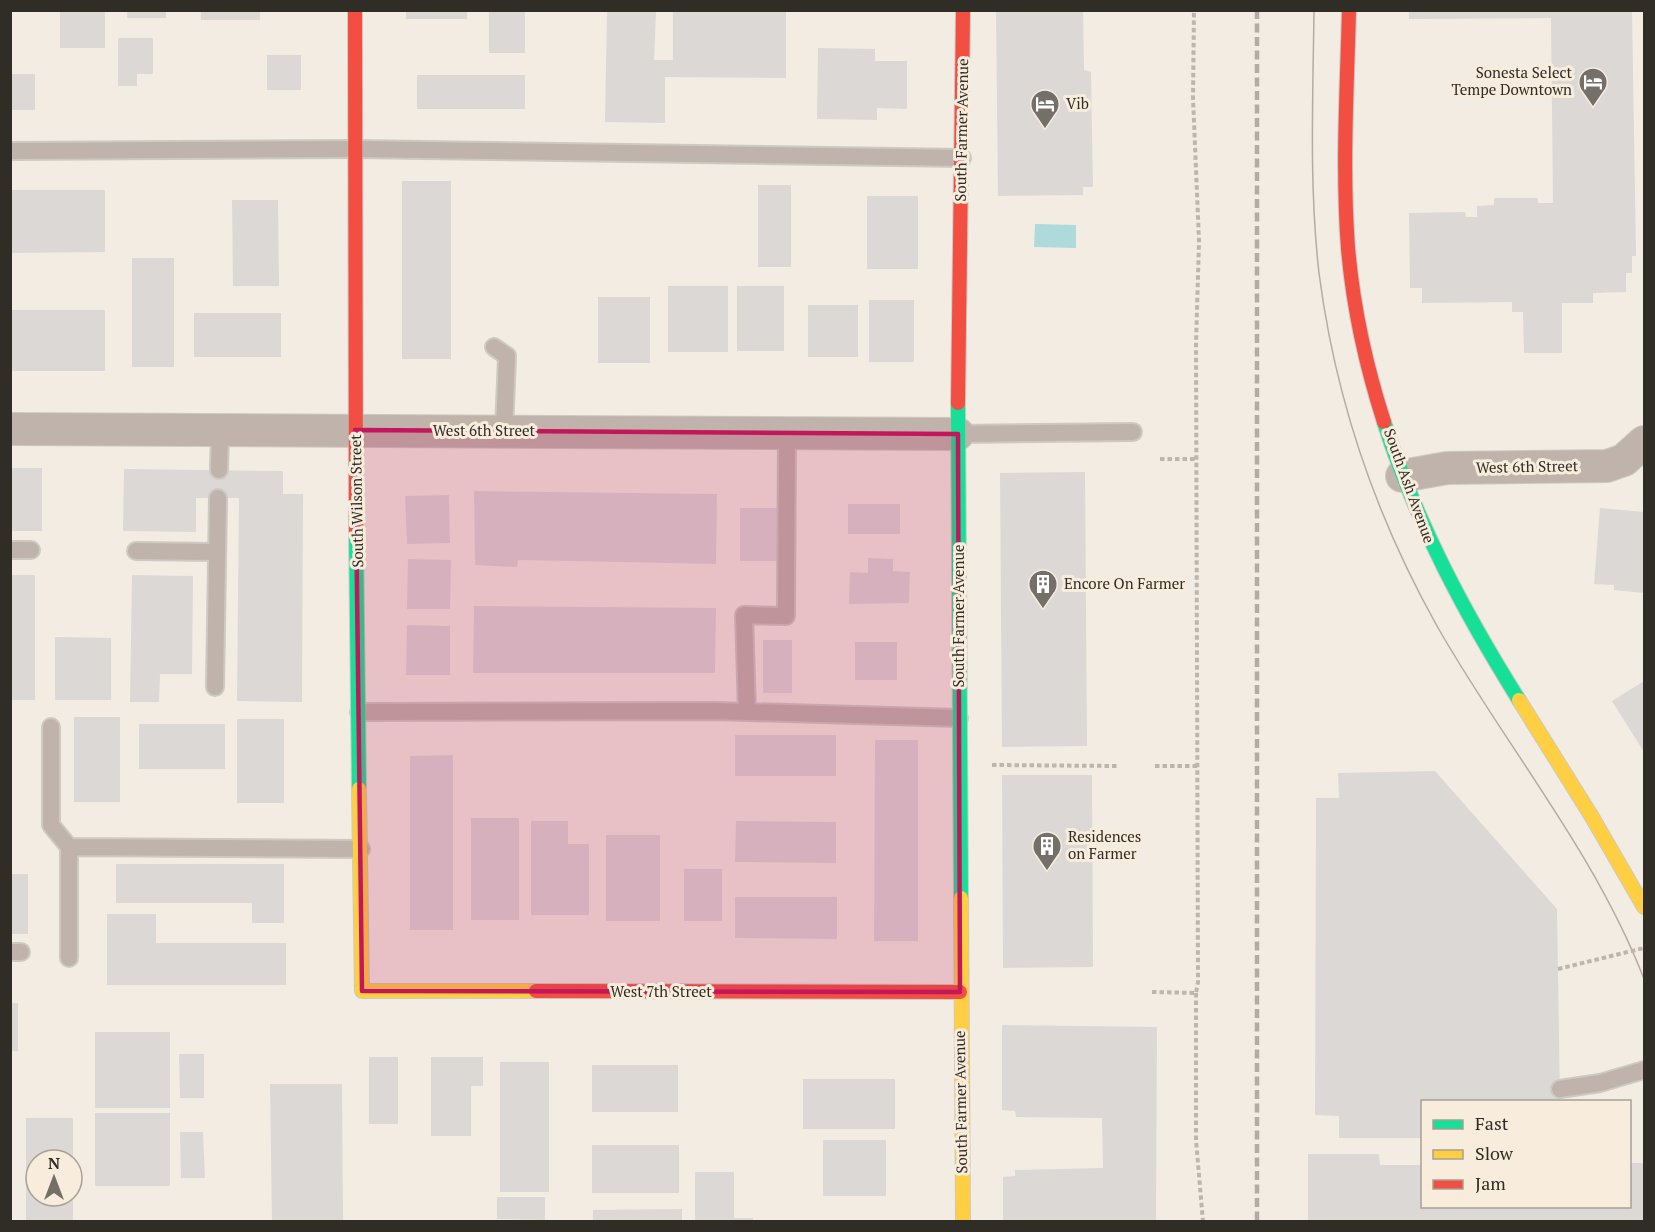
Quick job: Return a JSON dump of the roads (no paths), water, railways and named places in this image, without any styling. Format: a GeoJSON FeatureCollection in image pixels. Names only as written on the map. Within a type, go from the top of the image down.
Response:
{"type":"FeatureCollection","features":[{"type":"Feature","properties":{"kind":"street","name":"South Wilson Street"},"geometry":{"type":"LineString","coordinates":[[355,10],[356,430],[362,991]]}},
{"type":"Feature","properties":{"kind":"street","name":"South Farmer Avenue"},"geometry":{"type":"LineString","coordinates":[[963,10],[958,434],[963,1221]]}},
{"type":"Feature","properties":{"kind":"street","name":"South Ash Avenue"},"geometry":{"type":"LineString","coordinates":[[1349,10],[1347,202],[1352,282],[1365,345],[1402,476],[1415,512],[1455,592],[1615,852],[1644,907]]}},
{"type":"Feature","properties":{"kind":"street","name":"West 6th Street"},"geometry":{"type":"LineString","coordinates":[[10,429],[958,434]]}},
{"type":"Feature","properties":{"kind":"street","name":"West 6th Street"},"geometry":{"type":"LineString","coordinates":[[1402,476],[1447,468],[1607,466],[1624,460],[1644,442]]}},
{"type":"Feature","properties":{"kind":"street","name":"West 7th Street"},"geometry":{"type":"LineString","coordinates":[[362,991],[960,992]]}},
{"type":"Feature","properties":{"kind":"lane"},"geometry":{"type":"LineString","coordinates":[[10,151],[356,149],[962,158]]}},
{"type":"Feature","properties":{"kind":"lane"},"geometry":{"type":"LineString","coordinates":[[494,347],[507,356],[504,430]]}},
{"type":"Feature","properties":{"kind":"lane"},"geometry":{"type":"LineString","coordinates":[[219,470],[220,430]]}},
{"type":"Feature","properties":{"kind":"lane"},"geometry":{"type":"LineString","coordinates":[[958,434],[1133,432]]}},
{"type":"Feature","properties":{"kind":"lane"},"geometry":{"type":"LineString","coordinates":[[747,712],[744,615],[786,616],[787,433]]}},
{"type":"Feature","properties":{"kind":"lane"},"geometry":{"type":"LineString","coordinates":[[215,687],[218,498]]}},
{"type":"Feature","properties":{"kind":"lane"},"geometry":{"type":"LineString","coordinates":[[10,550],[31,550]]}},
{"type":"Feature","properties":{"kind":"lane"},"geometry":{"type":"LineString","coordinates":[[136,551],[217,552]]}},
{"type":"Feature","properties":{"kind":"lane"},"geometry":{"type":"LineString","coordinates":[[359,712],[747,712],[959,718]]}},
{"type":"Feature","properties":{"kind":"lane"},"geometry":{"type":"LineString","coordinates":[[51,727],[51,825],[69,847],[69,958]]}},
{"type":"Feature","properties":{"kind":"lane"},"geometry":{"type":"LineString","coordinates":[[69,847],[361,849]]}},
{"type":"Feature","properties":{"kind":"lane"},"geometry":{"type":"LineString","coordinates":[[1560,1089],[1600,1083],[1644,1070]]}},
{"type":"Feature","properties":{"kind":"water"},"geometry":{"type":"Polygon","coordinates":[[[1035,224],[1076,225],[1076,248],[1034,247],[1035,224]]]}},
{"type":"Feature","properties":{"kind":"tram line"},"geometry":{"type":"LineString","coordinates":[[1314,10],[1313,175],[1319,273],[1336,365],[1361,455],[1395,542],[1437,626],[1575,843],[1624,932],[1644,979]]}},
{"type":"Feature","properties":{"kind":"railway"},"geometry":{"type":"LineString","coordinates":[[1257,10],[1257,1222]]}},
{"type":"Feature","properties":{"kind":"place","name":"Sonesta Select Tempe Downtown"},"geometry":{"type":"Point","coordinates":[1593,108]}},
{"type":"Feature","properties":{"kind":"place","name":"Vib"},"geometry":{"type":"Point","coordinates":[1045,130]}},
{"type":"Feature","properties":{"kind":"place","name":"Encore On Farmer"},"geometry":{"type":"Point","coordinates":[1043,610]}},
{"type":"Feature","properties":{"kind":"place","name":"Residences on Farmer"},"geometry":{"type":"Point","coordinates":[1047,872]}}]}
